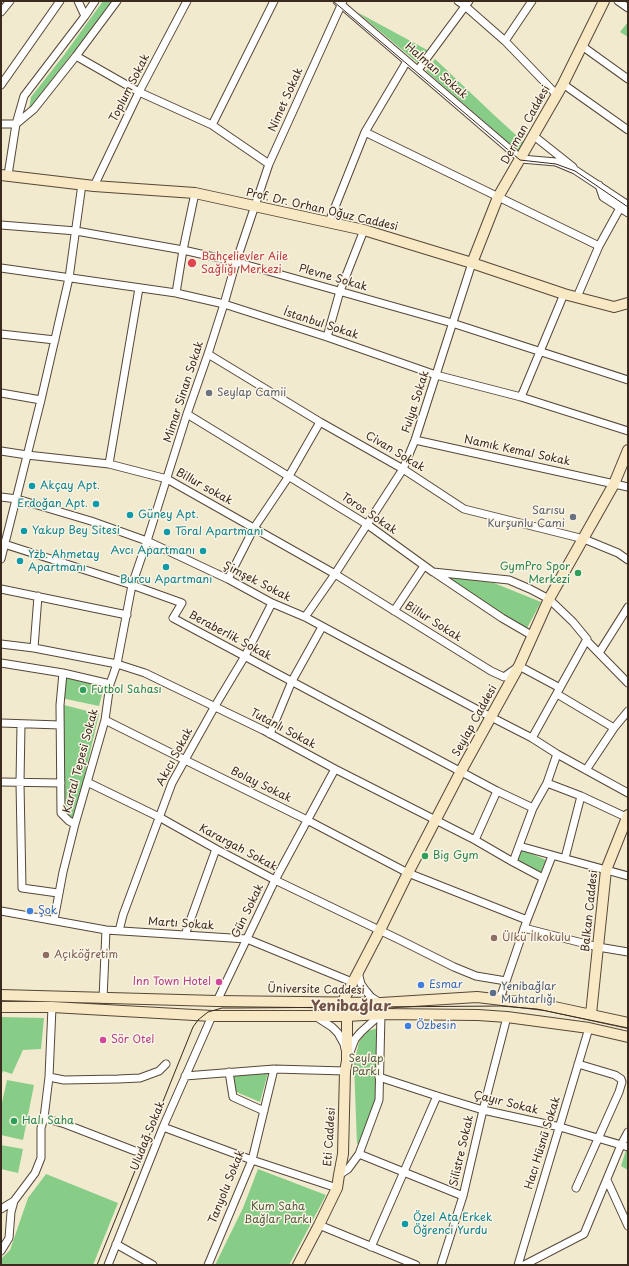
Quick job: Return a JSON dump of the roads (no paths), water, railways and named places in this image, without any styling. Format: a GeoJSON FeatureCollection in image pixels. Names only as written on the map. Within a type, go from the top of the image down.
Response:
{"type":"FeatureCollection","features":[{"type":"Feature","properties":{"kind":"main road","name":"Derman Caddesi"},"geometry":{"type":"LineString","coordinates":[[472,263],[498,197],[563,84],[604,1]]}},
{"type":"Feature","properties":{"kind":"main road","name":"Prof. Dr. Orhan Oğuz Caddesi"},"geometry":{"type":"LineString","coordinates":[[5,175],[94,186],[195,193],[364,230],[472,263],[564,294],[614,307],[627,305]]}},
{"type":"Feature","properties":{"kind":"main road","name":"Seylap Caddesi"},"geometry":{"type":"LineString","coordinates":[[342,1003],[435,820],[519,666],[549,599],[614,484],[628,450]]}},
{"type":"Feature","properties":{"kind":"main road","name":"Balkan Caddesi"},"geometry":{"type":"LineString","coordinates":[[591,1014],[606,870],[628,817]]}},
{"type":"Feature","properties":{"kind":"main road","name":"Üniversite Caddesi"},"geometry":{"type":"LineString","coordinates":[[1,995],[103,999],[342,1003],[381,1003],[477,997],[545,1005],[628,1023]]}},
{"type":"Feature","properties":{"kind":"main road","name":"Eti Caddesi"},"geometry":{"type":"LineString","coordinates":[[298,1265],[320,1225],[337,1188],[343,1154],[345,1071],[347,1061],[347,1016],[342,1003]]}},
{"type":"Feature","properties":{"kind":"main road"},"geometry":{"type":"LineString","coordinates":[[1,1007],[52,1006],[212,1016],[347,1016],[381,1014],[478,1015],[507,1017],[589,1028],[628,1037]]}},
{"type":"Feature","properties":{"kind":"street"},"geometry":{"type":"LineString","coordinates":[[1,12],[10,1]]}},
{"type":"Feature","properties":{"kind":"street"},"geometry":{"type":"LineString","coordinates":[[1,85],[60,1]]}},
{"type":"Feature","properties":{"kind":"street"},"geometry":{"type":"LineString","coordinates":[[78,1],[85,16]]}},
{"type":"Feature","properties":{"kind":"street"},"geometry":{"type":"LineString","coordinates":[[5,175],[16,124],[24,96],[95,1]]}},
{"type":"Feature","properties":{"kind":"street"},"geometry":{"type":"LineString","coordinates":[[1,124],[16,124],[34,109],[76,56],[116,1]]}},
{"type":"Feature","properties":{"kind":"street","name":"Toplum Sokak"},"geometry":{"type":"LineString","coordinates":[[94,186],[139,92],[187,1]]}},
{"type":"Feature","properties":{"kind":"street"},"geometry":{"type":"LineString","coordinates":[[212,124],[274,1]]}},
{"type":"Feature","properties":{"kind":"street"},"geometry":{"type":"LineString","coordinates":[[458,1],[467,3],[557,95]]}},
{"type":"Feature","properties":{"kind":"street"},"geometry":{"type":"LineString","coordinates":[[505,41],[532,1]]}},
{"type":"Feature","properties":{"kind":"street"},"geometry":{"type":"LineString","coordinates":[[618,1],[628,8]]}},
{"type":"Feature","properties":{"kind":"street","name":"Halman Sokak"},"geometry":{"type":"LineString","coordinates":[[340,2],[521,159]]}},
{"type":"Feature","properties":{"kind":"street","name":"Nimet Sokak"},"geometry":{"type":"LineString","coordinates":[[255,206],[269,164],[340,2]]}},
{"type":"Feature","properties":{"kind":"street"},"geometry":{"type":"LineString","coordinates":[[418,70],[467,3]]}},
{"type":"Feature","properties":{"kind":"street"},"geometry":{"type":"LineString","coordinates":[[582,46],[628,79]]}},
{"type":"Feature","properties":{"kind":"street"},"geometry":{"type":"LineString","coordinates":[[76,56],[139,92],[212,124],[269,164]]}},
{"type":"Feature","properties":{"kind":"street"},"geometry":{"type":"LineString","coordinates":[[329,222],[365,132],[408,62]]}},
{"type":"Feature","properties":{"kind":"street"},"geometry":{"type":"LineString","coordinates":[[563,84],[628,130]]}},
{"type":"Feature","properties":{"kind":"street"},"geometry":{"type":"LineString","coordinates":[[365,132],[600,246]]}},
{"type":"Feature","properties":{"kind":"street"},"geometry":{"type":"LineString","coordinates":[[534,136],[575,170]]}},
{"type":"Feature","properties":{"kind":"street"},"geometry":{"type":"LineString","coordinates":[[521,159],[556,162],[575,170],[628,205]]}},
{"type":"Feature","properties":{"kind":"street"},"geometry":{"type":"LineString","coordinates":[[1,558],[3,543],[17,499],[69,278],[82,184]]}},
{"type":"Feature","properties":{"kind":"street"},"geometry":{"type":"LineString","coordinates":[[598,185],[603,197],[628,214]]}},
{"type":"Feature","properties":{"kind":"street"},"geometry":{"type":"LineString","coordinates":[[176,293],[195,193]]}},
{"type":"Feature","properties":{"kind":"street","name":"Mimar Sinan Sokak"},"geometry":{"type":"LineString","coordinates":[[132,585],[255,206]]}},
{"type":"Feature","properties":{"kind":"street"},"geometry":{"type":"LineString","coordinates":[[577,297],[600,246],[620,208]]}},
{"type":"Feature","properties":{"kind":"street","name":"Plevne Sokak"},"geometry":{"type":"LineString","coordinates":[[1,225],[76,231],[183,250],[236,262],[452,323],[628,380]]}},
{"type":"Feature","properties":{"kind":"street"},"geometry":{"type":"LineString","coordinates":[[327,337],[340,291],[364,230]]}},
{"type":"Feature","properties":{"kind":"street","name":"Fulya Sokak"},"geometry":{"type":"LineString","coordinates":[[305,617],[368,525],[403,469],[415,440],[472,263]]}},
{"type":"Feature","properties":{"kind":"street","name":"İstanbul Sokak"},"geometry":{"type":"LineString","coordinates":[[1,268],[176,293],[224,304],[327,337],[436,375],[521,397],[628,431]]}},
{"type":"Feature","properties":{"kind":"street"},"geometry":{"type":"LineString","coordinates":[[109,464],[139,288]]}},
{"type":"Feature","properties":{"kind":"street"},"geometry":{"type":"LineString","coordinates":[[521,397],[564,294]]}},
{"type":"Feature","properties":{"kind":"street"},"geometry":{"type":"LineString","coordinates":[[1,334],[55,340]]}},
{"type":"Feature","properties":{"kind":"street","name":"Civan Sokak"},"geometry":{"type":"LineString","coordinates":[[208,354],[320,422],[403,469],[464,508],[584,539],[628,560]]}},
{"type":"Feature","properties":{"kind":"street"},"geometry":{"type":"LineString","coordinates":[[1,394],[41,400]]}},
{"type":"Feature","properties":{"kind":"street","name":"Toros Sokak"},"geometry":{"type":"LineString","coordinates":[[187,414],[368,525],[433,572],[508,580],[549,599],[573,622],[587,641],[628,683]]}},
{"type":"Feature","properties":{"kind":"street"},"geometry":{"type":"LineString","coordinates":[[228,579],[254,528],[289,476],[320,422]]}},
{"type":"Feature","properties":{"kind":"street","name":"Namık Kemal Sokak"},"geometry":{"type":"LineString","coordinates":[[415,440],[628,487]]}},
{"type":"Feature","properties":{"kind":"street","name":"Billur sokak"},"geometry":{"type":"LineString","coordinates":[[1,451],[109,464],[167,479],[335,574]]}},
{"type":"Feature","properties":{"kind":"street","name":"Şimşek Sokak"},"geometry":{"type":"LineString","coordinates":[[1,497],[17,499],[91,521],[147,541],[228,579],[272,603],[305,617],[532,738],[557,754],[628,793]]}},
{"type":"Feature","properties":{"kind":"street","name":"Beraberlik Sokak"},"geometry":{"type":"LineString","coordinates":[[3,543],[182,603],[173,618],[497,791],[534,808]]}},
{"type":"Feature","properties":{"kind":"street"},"geometry":{"type":"LineString","coordinates":[[394,611],[424,566]]}},
{"type":"Feature","properties":{"kind":"street"},"geometry":{"type":"LineString","coordinates":[[433,572],[502,618],[533,636]]}},
{"type":"Feature","properties":{"kind":"street","name":"Billur Sokak"},"geometry":{"type":"LineString","coordinates":[[335,574],[491,671],[504,677],[519,666]]}},
{"type":"Feature","properties":{"kind":"street","name":"Kartal Tepesi Sokak"},"geometry":{"type":"LineString","coordinates":[[54,920],[58,894],[75,824],[105,720],[110,684],[117,664],[132,585]]}},
{"type":"Feature","properties":{"kind":"street"},"geometry":{"type":"LineString","coordinates":[[1,589],[127,614]]}},
{"type":"Feature","properties":{"kind":"street"},"geometry":{"type":"LineString","coordinates":[[34,648],[38,596]]}},
{"type":"Feature","properties":{"kind":"street","name":"Akıcı Sokak"},"geometry":{"type":"LineString","coordinates":[[119,931],[123,915],[172,783],[245,656],[272,603]]}},
{"type":"Feature","properties":{"kind":"street"},"geometry":{"type":"LineString","coordinates":[[599,654],[628,607]]}},
{"type":"Feature","properties":{"kind":"street"},"geometry":{"type":"LineString","coordinates":[[270,734],[292,681],[322,627]]}},
{"type":"Feature","properties":{"kind":"street"},"geometry":{"type":"LineString","coordinates":[[532,738],[587,639]]}},
{"type":"Feature","properties":{"kind":"street","name":"Tutanlı Sokak"},"geometry":{"type":"LineString","coordinates":[[1,644],[34,648],[117,664],[145,674],[263,730],[335,769],[475,840],[543,878]]}},
{"type":"Feature","properties":{"kind":"street"},"geometry":{"type":"LineString","coordinates":[[1,663],[64,673],[110,684]]}},
{"type":"Feature","properties":{"kind":"street"},"geometry":{"type":"LineString","coordinates":[[519,666],[614,728]]}},
{"type":"Feature","properties":{"kind":"street"},"geometry":{"type":"LineString","coordinates":[[64,673],[60,705],[61,813],[69,821],[75,824]]}},
{"type":"Feature","properties":{"kind":"street"},"geometry":{"type":"LineString","coordinates":[[586,770],[614,728],[628,711]]}},
{"type":"Feature","properties":{"kind":"street","name":"Bolay Sokak"},"geometry":{"type":"LineString","coordinates":[[105,720],[307,820],[408,873],[527,920]]}},
{"type":"Feature","properties":{"kind":"street"},"geometry":{"type":"LineString","coordinates":[[1,723],[60,725]]}},
{"type":"Feature","properties":{"kind":"street"},"geometry":{"type":"LineString","coordinates":[[21,724],[20,783],[22,888],[58,894]]}},
{"type":"Feature","properties":{"kind":"street"},"geometry":{"type":"LineString","coordinates":[[513,862],[557,754]]}},
{"type":"Feature","properties":{"kind":"street","name":"Gün Sokak"},"geometry":{"type":"LineString","coordinates":[[217,1001],[275,880],[335,769]]}},
{"type":"Feature","properties":{"kind":"street"},"geometry":{"type":"LineString","coordinates":[[1,782],[61,783]]}},
{"type":"Feature","properties":{"kind":"street","name":"Karargah Sokak"},"geometry":{"type":"LineString","coordinates":[[87,782],[159,817],[275,880],[454,967],[476,976],[506,981]]}},
{"type":"Feature","properties":{"kind":"street"},"geometry":{"type":"LineString","coordinates":[[546,783],[581,796],[628,817]]}},
{"type":"Feature","properties":{"kind":"street"},"geometry":{"type":"LineString","coordinates":[[475,840],[497,791]]}},
{"type":"Feature","properties":{"kind":"street"},"geometry":{"type":"LineString","coordinates":[[565,858],[581,796]]}},
{"type":"Feature","properties":{"kind":"street"},"geometry":{"type":"LineString","coordinates":[[519,846],[628,876]]}},
{"type":"Feature","properties":{"kind":"street"},"geometry":{"type":"LineString","coordinates":[[186,935],[216,849]]}},
{"type":"Feature","properties":{"kind":"street"},"geometry":{"type":"LineString","coordinates":[[498,1000],[502,994],[524,928],[552,856]]}},
{"type":"Feature","properties":{"kind":"street","name":"Martı Sokak"},"geometry":{"type":"LineString","coordinates":[[1,911],[106,930],[247,939],[352,982]]}},
{"type":"Feature","properties":{"kind":"street"},"geometry":{"type":"LineString","coordinates":[[524,928],[598,947],[628,952]]}},
{"type":"Feature","properties":{"kind":"street"},"geometry":{"type":"LineString","coordinates":[[103,999],[106,930]]}},
{"type":"Feature","properties":{"kind":"street"},"geometry":{"type":"LineString","coordinates":[[360,969],[359,976],[361,984],[371,997],[381,1003]]}},
{"type":"Feature","properties":{"kind":"street"},"geometry":{"type":"LineString","coordinates":[[1,1209],[14,1201],[35,1173],[41,1158],[41,1128],[44,1118],[49,1077],[52,1006]]}},
{"type":"Feature","properties":{"kind":"street"},"geometry":{"type":"LineString","coordinates":[[347,1061],[355,1039],[381,1014]]}},
{"type":"Feature","properties":{"kind":"street"},"geometry":{"type":"LineString","coordinates":[[339,1176],[348,1169],[359,1154],[379,1100],[381,1014]]}},
{"type":"Feature","properties":{"kind":"street","name":"Uludağ Sokak"},"geometry":{"type":"LineString","coordinates":[[108,1265],[163,1127],[212,1016]]}},
{"type":"Feature","properties":{"kind":"street"},"geometry":{"type":"LineString","coordinates":[[315,1016],[332,1027],[338,1033],[344,1044],[347,1061]]}},
{"type":"Feature","properties":{"kind":"street","name":"Silistre Sokak"},"geometry":{"type":"LineString","coordinates":[[440,1265],[463,1196],[507,1017]]}},
{"type":"Feature","properties":{"kind":"street","name":"Hacı Hüsnü Sokak"},"geometry":{"type":"LineString","coordinates":[[518,1265],[589,1028]]}},
{"type":"Feature","properties":{"kind":"street"},"geometry":{"type":"LineString","coordinates":[[49,1077],[64,1080],[140,1078],[159,1070],[166,1064]]}},
{"type":"Feature","properties":{"kind":"street"},"geometry":{"type":"LineString","coordinates":[[576,1188],[619,1092],[622,1082],[621,1079],[615,1075],[578,1064]]}},
{"type":"Feature","properties":{"kind":"street"},"geometry":{"type":"LineString","coordinates":[[185,1076],[274,1069],[345,1071]]}},
{"type":"Feature","properties":{"kind":"street","name":"Tanyolu Sokak"},"geometry":{"type":"LineString","coordinates":[[208,1265],[252,1160],[274,1069]]}},
{"type":"Feature","properties":{"kind":"street"},"geometry":{"type":"LineString","coordinates":[[229,1072],[233,1097],[264,1111]]}},
{"type":"Feature","properties":{"kind":"street","name":"Çayır Sokak"},"geometry":{"type":"LineString","coordinates":[[379,1077],[483,1110],[560,1127],[625,1146]]}},
{"type":"Feature","properties":{"kind":"street"},"geometry":{"type":"LineString","coordinates":[[371,1248],[437,1096]]}},
{"type":"Feature","properties":{"kind":"street"},"geometry":{"type":"LineString","coordinates":[[44,1118],[65,1124],[136,1150]]}},
{"type":"Feature","properties":{"kind":"street"},"geometry":{"type":"LineString","coordinates":[[163,1127],[252,1160],[337,1188]]}},
{"type":"Feature","properties":{"kind":"street"},"geometry":{"type":"LineString","coordinates":[[524,1265],[584,1234],[625,1146],[628,1132]]}},
{"type":"Feature","properties":{"kind":"street"},"geometry":{"type":"LineString","coordinates":[[359,1154],[463,1196]]}},
{"type":"Feature","properties":{"kind":"street"},"geometry":{"type":"LineString","coordinates":[[608,1180],[628,1226]]}},
{"type":"Feature","properties":{"kind":"street"},"geometry":{"type":"LineString","coordinates":[[1,1252],[9,1238],[11,1212],[14,1201]]}},
{"type":"Feature","properties":{"kind":"street"},"geometry":{"type":"LineString","coordinates":[[320,1225],[371,1248],[416,1265]]}},
{"type":"Feature","properties":{"kind":"street"},"geometry":{"type":"LineString","coordinates":[[116,1244],[153,1265]]}},
{"type":"Feature","properties":{"kind":"tram line"},"geometry":{"type":"LineString","coordinates":[[333,1],[520,160],[556,164],[575,171],[628,207]]}},
{"type":"Feature","properties":{"kind":"tram line"},"geometry":{"type":"LineString","coordinates":[[97,1265],[193,1027],[198,1020],[208,1012],[222,1008],[501,1006],[537,1009],[628,1028]]}},
{"type":"Feature","properties":{"kind":"place","name":"Bahçelievler Aile Sağlığı Merkezi"},"geometry":{"type":"Point","coordinates":[192,263]}},
{"type":"Feature","properties":{"kind":"place","name":"Seylap Camii"},"geometry":{"type":"Point","coordinates":[209,393]}},
{"type":"Feature","properties":{"kind":"place","name":"Akçay Apt."},"geometry":{"type":"Point","coordinates":[32,486]}},
{"type":"Feature","properties":{"kind":"place","name":"Erdoğan Apt."},"geometry":{"type":"Point","coordinates":[96,504]}},
{"type":"Feature","properties":{"kind":"place","name":"Güney Apt."},"geometry":{"type":"Point","coordinates":[130,515]}},
{"type":"Feature","properties":{"kind":"place","name":"Sarısu Kurşunlu Cami"},"geometry":{"type":"Point","coordinates":[573,517]}},
{"type":"Feature","properties":{"kind":"place","name":"Yakup Bey Sitesi"},"geometry":{"type":"Point","coordinates":[24,531]}},
{"type":"Feature","properties":{"kind":"place","name":"Töral Apartmanı"},"geometry":{"type":"Point","coordinates":[167,532]}},
{"type":"Feature","properties":{"kind":"place","name":"Avcı Apartmanı"},"geometry":{"type":"Point","coordinates":[203,551]}},
{"type":"Feature","properties":{"kind":"place","name":"Yzb. Ahmetay Apartmanı"},"geometry":{"type":"Point","coordinates":[20,561]}},
{"type":"Feature","properties":{"kind":"place","name":"Burcu Apartmanı"},"geometry":{"type":"Point","coordinates":[166,567]}},
{"type":"Feature","properties":{"kind":"place","name":"GymPro Spor Merkezi"},"geometry":{"type":"Point","coordinates":[578,573]}},
{"type":"Feature","properties":{"kind":"place","name":"Futbol Sahası"},"geometry":{"type":"Point","coordinates":[83,690]}},
{"type":"Feature","properties":{"kind":"place","name":"Big Gym"},"geometry":{"type":"Point","coordinates":[425,856]}},
{"type":"Feature","properties":{"kind":"place","name":"Şok"},"geometry":{"type":"Point","coordinates":[30,911]}},
{"type":"Feature","properties":{"kind":"place","name":"Ülkü İlkokulu"},"geometry":{"type":"Point","coordinates":[494,938]}},
{"type":"Feature","properties":{"kind":"place","name":"Açıköğretim"},"geometry":{"type":"Point","coordinates":[46,955]}},
{"type":"Feature","properties":{"kind":"place","name":"Inn Town Hotel"},"geometry":{"type":"Point","coordinates":[219,982]}},
{"type":"Feature","properties":{"kind":"place","name":"Esmar"},"geometry":{"type":"Point","coordinates":[421,985]}},
{"type":"Feature","properties":{"kind":"place","name":"Yenibağlar Muhtarlığı"},"geometry":{"type":"Point","coordinates":[493,993]}},
{"type":"Feature","properties":{"kind":"place","name":"Özbesin"},"geometry":{"type":"Point","coordinates":[408,1026]}},
{"type":"Feature","properties":{"kind":"place","name":"Sör Otel"},"geometry":{"type":"Point","coordinates":[103,1040]}},
{"type":"Feature","properties":{"kind":"place","name":"Halı Saha"},"geometry":{"type":"Point","coordinates":[14,1121]}},
{"type":"Feature","properties":{"kind":"place","name":"Özel Ata Erkek Öğrenci Yurdu"},"geometry":{"type":"Point","coordinates":[405,1224]}},
{"type":"Feature","properties":{"kind":"district","name":"Yenibağlar"},"geometry":{"type":"Point","coordinates":[351,1007]}},
{"type":"Feature","properties":{"kind":"park label","name":"Seylap Parkı"},"geometry":{"type":"Point","coordinates":[366,1065]}},
{"type":"Feature","properties":{"kind":"park label","name":"Kum Saha Bağlar Parkı"},"geometry":{"type":"Point","coordinates":[278,1213]}}]}
